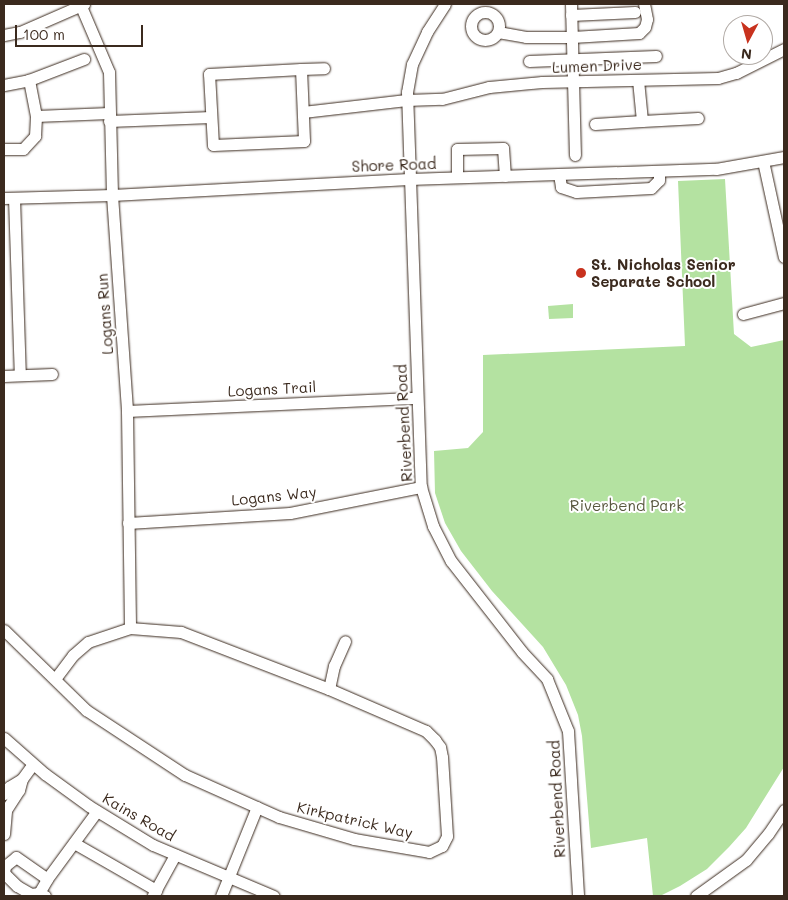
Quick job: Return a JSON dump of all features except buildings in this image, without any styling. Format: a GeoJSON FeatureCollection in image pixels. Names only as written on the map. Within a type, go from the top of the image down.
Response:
{"type":"FeatureCollection","features":[{"type":"Feature","properties":{"kind":"street"},"geometry":{"type":"LineString","coordinates":[[4,35],[20,32],[82,4]]}},
{"type":"Feature","properties":{"kind":"street","name":"Logans Run"},"geometry":{"type":"LineString","coordinates":[[82,4],[109,72],[112,195],[127,411],[130,628]]}},
{"type":"Feature","properties":{"kind":"street","name":"Riverbend Road"},"geometry":{"type":"LineString","coordinates":[[445,4],[427,32],[412,64],[406,100],[421,487],[433,526],[451,560],[522,652],[547,679],[568,731],[578,896]]}},
{"type":"Feature","properties":{"kind":"street"},"geometry":{"type":"LineString","coordinates":[[498,32],[526,36],[572,37],[639,33],[645,28],[647,19],[644,4]]}},
{"type":"Feature","properties":{"kind":"street"},"geometry":{"type":"LineString","coordinates":[[575,155],[571,9],[635,12]]}},
{"type":"Feature","properties":{"kind":"street","name":"Lumen Drive"},"geometry":{"type":"LineString","coordinates":[[303,112],[406,100],[455,97],[489,87],[572,82],[718,78],[736,73],[784,49]]}},
{"type":"Feature","properties":{"kind":"street"},"geometry":{"type":"LineString","coordinates":[[529,61],[656,56]]}},
{"type":"Feature","properties":{"kind":"street"},"geometry":{"type":"LineString","coordinates":[[4,85],[29,80],[84,59]]}},
{"type":"Feature","properties":{"kind":"street"},"geometry":{"type":"LineString","coordinates":[[301,69],[304,141],[213,145],[209,74],[301,69],[324,68]]}},
{"type":"Feature","properties":{"kind":"street"},"geometry":{"type":"LineString","coordinates":[[4,149],[23,148],[33,140],[36,116],[29,80]]}},
{"type":"Feature","properties":{"kind":"street"},"geometry":{"type":"LineString","coordinates":[[638,80],[642,121]]}},
{"type":"Feature","properties":{"kind":"street"},"geometry":{"type":"LineString","coordinates":[[36,116],[211,117]]}},
{"type":"Feature","properties":{"kind":"street"},"geometry":{"type":"LineString","coordinates":[[595,124],[698,118]]}},
{"type":"Feature","properties":{"kind":"street"},"geometry":{"type":"LineString","coordinates":[[457,177],[457,149],[503,148],[505,176]]}},
{"type":"Feature","properties":{"kind":"street","name":"Shore Road"},"geometry":{"type":"LineString","coordinates":[[9,198],[112,195],[457,177],[716,169],[784,157]]}},
{"type":"Feature","properties":{"kind":"street"},"geometry":{"type":"LineString","coordinates":[[763,161],[784,257]]}},
{"type":"Feature","properties":{"kind":"street"},"geometry":{"type":"LineString","coordinates":[[559,174],[561,187],[576,192],[651,188],[660,180],[659,171]]}},
{"type":"Feature","properties":{"kind":"street"},"geometry":{"type":"LineString","coordinates":[[9,198],[20,375]]}},
{"type":"Feature","properties":{"kind":"street"},"geometry":{"type":"LineString","coordinates":[[4,287],[16,287]]}},
{"type":"Feature","properties":{"kind":"street"},"geometry":{"type":"LineString","coordinates":[[743,314],[784,303]]}},
{"type":"Feature","properties":{"kind":"street"},"geometry":{"type":"LineString","coordinates":[[4,376],[52,374]]}},
{"type":"Feature","properties":{"kind":"street","name":"Logans Trail"},"geometry":{"type":"LineString","coordinates":[[127,411],[417,398]]}},
{"type":"Feature","properties":{"kind":"street","name":"Logans Way"},"geometry":{"type":"LineString","coordinates":[[128,523],[290,513],[421,487]]}},
{"type":"Feature","properties":{"kind":"street"},"geometry":{"type":"LineString","coordinates":[[55,679],[72,655],[88,642],[130,628]]}},
{"type":"Feature","properties":{"kind":"street","name":"Kirkpatrick Way"},"geometry":{"type":"LineString","coordinates":[[4,630],[86,710],[185,775],[279,817],[354,839],[429,852],[442,846],[447,836],[447,823],[440,747],[426,731],[329,689],[182,632],[130,628]]}},
{"type":"Feature","properties":{"kind":"street"},"geometry":{"type":"LineString","coordinates":[[329,689],[334,666],[344,641]]}},
{"type":"Feature","properties":{"kind":"street","name":"Kains Road"},"geometry":{"type":"LineString","coordinates":[[4,738],[32,765],[97,811],[153,845],[274,896]]}},
{"type":"Feature","properties":{"kind":"street"},"geometry":{"type":"LineString","coordinates":[[4,834],[6,810],[19,790],[22,779],[32,765]]}},
{"type":"Feature","properties":{"kind":"street"},"geometry":{"type":"LineString","coordinates":[[4,794],[9,787],[22,779]]}},
{"type":"Feature","properties":{"kind":"street"},"geometry":{"type":"LineString","coordinates":[[221,896],[257,807]]}},
{"type":"Feature","properties":{"kind":"street"},"geometry":{"type":"LineString","coordinates":[[696,896],[746,860],[768,834],[784,810]]}},
{"type":"Feature","properties":{"kind":"street"},"geometry":{"type":"LineString","coordinates":[[47,879],[16,857],[4,866],[4,873],[17,886],[31,894],[42,894],[47,879],[97,811]]}},
{"type":"Feature","properties":{"kind":"street"},"geometry":{"type":"LineString","coordinates":[[74,843],[154,893],[175,855]]}},
{"type":"Feature","properties":{"kind":"green space","name":"Riverbend Park"},"geometry":{"type":"Polygon","coordinates":[[[725,179],[734,334],[751,347],[784,340],[784,767],[746,828],[707,869],[660,896],[653,896],[647,838],[591,848],[582,736],[578,715],[566,685],[543,647],[492,591],[461,551],[445,523],[435,493],[434,451],[468,448],[483,432],[483,355],[685,346],[678,181],[725,179]]]}},
{"type":"Feature","properties":{"kind":"green space"},"geometry":{"type":"Polygon","coordinates":[[[573,304],[573,318],[549,319],[548,306],[573,304]]]}},
{"type":"Feature","properties":{"kind":"place","name":"St. Nicholas Senior Separate School"},"geometry":{"type":"Point","coordinates":[581,273]}}]}
